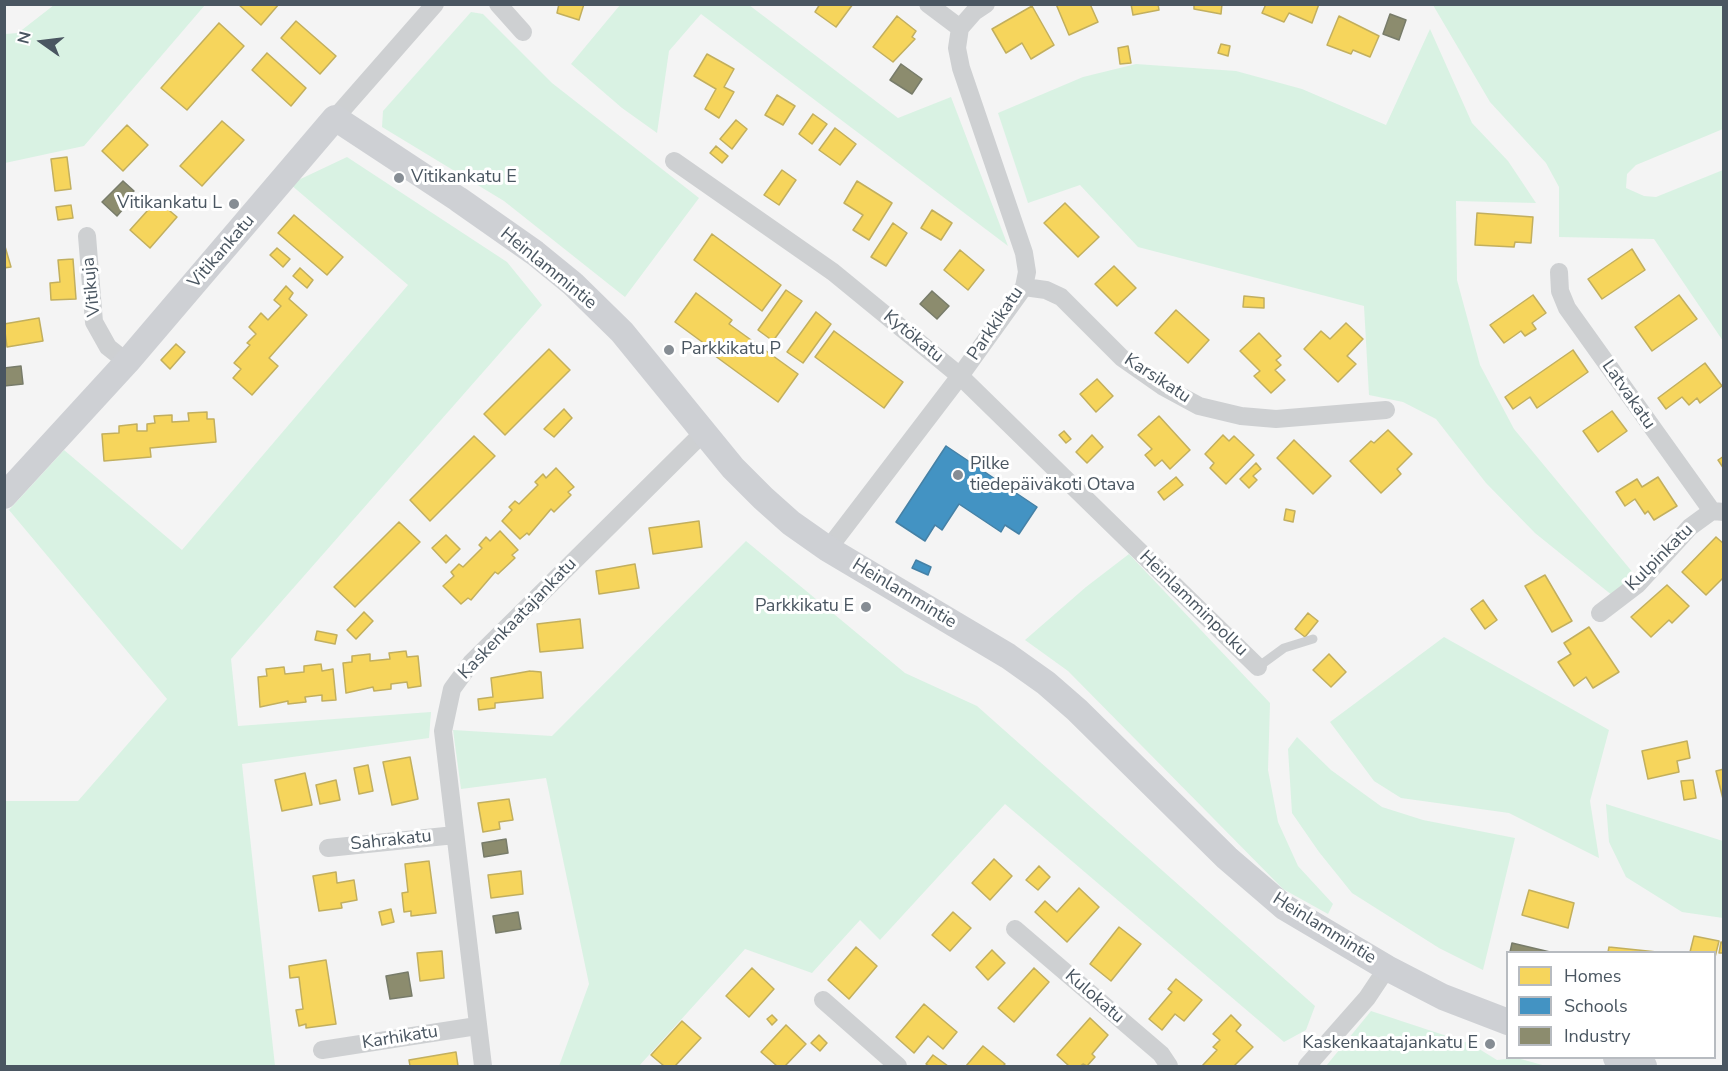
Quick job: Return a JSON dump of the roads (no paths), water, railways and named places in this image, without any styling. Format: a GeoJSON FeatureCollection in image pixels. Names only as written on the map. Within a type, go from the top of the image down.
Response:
{"type":"FeatureCollection","features":[{"type":"Feature","properties":{"kind":"street","name":"Vitikankatu"},"geometry":{"type":"LineString","coordinates":[[4,496],[127,362],[435,4]]}},
{"type":"Feature","properties":{"kind":"street"},"geometry":{"type":"LineString","coordinates":[[498,4],[524,32]]}},
{"type":"Feature","properties":{"kind":"street"},"geometry":{"type":"LineString","coordinates":[[928,4],[960,28],[974,12],[986,4]]}},
{"type":"Feature","properties":{"kind":"street","name":"Parkkikatu"},"geometry":{"type":"LineString","coordinates":[[828,549],[960,376],[1024,287],[1027,272],[1024,253],[961,68],[957,48],[960,28]]}},
{"type":"Feature","properties":{"kind":"street","name":"Heinlammintie"},"geometry":{"type":"LineString","coordinates":[[335,118],[535,253],[573,284],[622,332],[703,433],[763,498],[828,549],[1008,656],[1046,683],[1077,710],[1227,858],[1284,908],[1387,968],[1443,997],[1506,1021]]}},
{"type":"Feature","properties":{"kind":"street","name":"Kytökatu"},"geometry":{"type":"LineString","coordinates":[[674,161],[832,272],[960,376],[1129,541]]}},
{"type":"Feature","properties":{"kind":"street","name":"Vitikuja"},"geometry":{"type":"LineString","coordinates":[[87,236],[94,322],[108,347],[127,362]]}},
{"type":"Feature","properties":{"kind":"street","name":"Latvakatu"},"geometry":{"type":"LineString","coordinates":[[1559,272],[1560,291],[1567,308],[1718,511]]}},
{"type":"Feature","properties":{"kind":"street","name":"Karsikatu"},"geometry":{"type":"LineString","coordinates":[[1024,287],[1046,290],[1061,297],[1122,358],[1162,386],[1198,406],[1241,416],[1276,419],[1386,410]]}},
{"type":"Feature","properties":{"kind":"street","name":"Kaskenkaatajankatu"},"geometry":{"type":"LineString","coordinates":[[483,1066],[443,731],[452,689],[471,663],[703,433]]}},
{"type":"Feature","properties":{"kind":"street","name":"Kulpinkatu"},"geometry":{"type":"LineString","coordinates":[[1600,613],[1638,584],[1690,527],[1718,511]]}},
{"type":"Feature","properties":{"kind":"street","name":"Heinlamminpolku"},"geometry":{"type":"LineString","coordinates":[[1129,541],[1258,667]]}},
{"type":"Feature","properties":{"kind":"street","name":"Sahrakatu"},"geometry":{"type":"LineString","coordinates":[[328,848],[455,835]]}},
{"type":"Feature","properties":{"kind":"street","name":"Kulokatu"},"geometry":{"type":"LineString","coordinates":[[1015,929],[1161,1054],[1169,1066]]}},
{"type":"Feature","properties":{"kind":"street"},"geometry":{"type":"LineString","coordinates":[[1307,1066],[1367,998],[1387,968]]}},
{"type":"Feature","properties":{"kind":"street"},"geometry":{"type":"LineString","coordinates":[[823,1000],[898,1066]]}},
{"type":"Feature","properties":{"kind":"street","name":"Karhikatu"},"geometry":{"type":"LineString","coordinates":[[322,1050],[477,1026]]}},
{"type":"Feature","properties":{"kind":"street"},"geometry":{"type":"LineString","coordinates":[[1620,1059],[1644,1066]]}},
{"type":"Feature","properties":{"kind":"lane"},"geometry":{"type":"LineString","coordinates":[[1258,667],[1284,648],[1313,639]]}},
{"type":"Feature","properties":{"kind":"place","name":"Vitikankatu E"},"geometry":{"type":"Point","coordinates":[399,178]}},
{"type":"Feature","properties":{"kind":"place","name":"Vitikankatu L"},"geometry":{"type":"Point","coordinates":[234,204]}},
{"type":"Feature","properties":{"kind":"place","name":"Parkkikatu P"},"geometry":{"type":"Point","coordinates":[669,350]}},
{"type":"Feature","properties":{"kind":"place","name":"Pilke tiedepäiväkoti Otava"},"geometry":{"type":"Point","coordinates":[958,475]}},
{"type":"Feature","properties":{"kind":"place","name":"Parkkikatu E"},"geometry":{"type":"Point","coordinates":[866,607]}},
{"type":"Feature","properties":{"kind":"place","name":"Kaskenkaatajankatu E"},"geometry":{"type":"Point","coordinates":[1490,1044]}}]}
